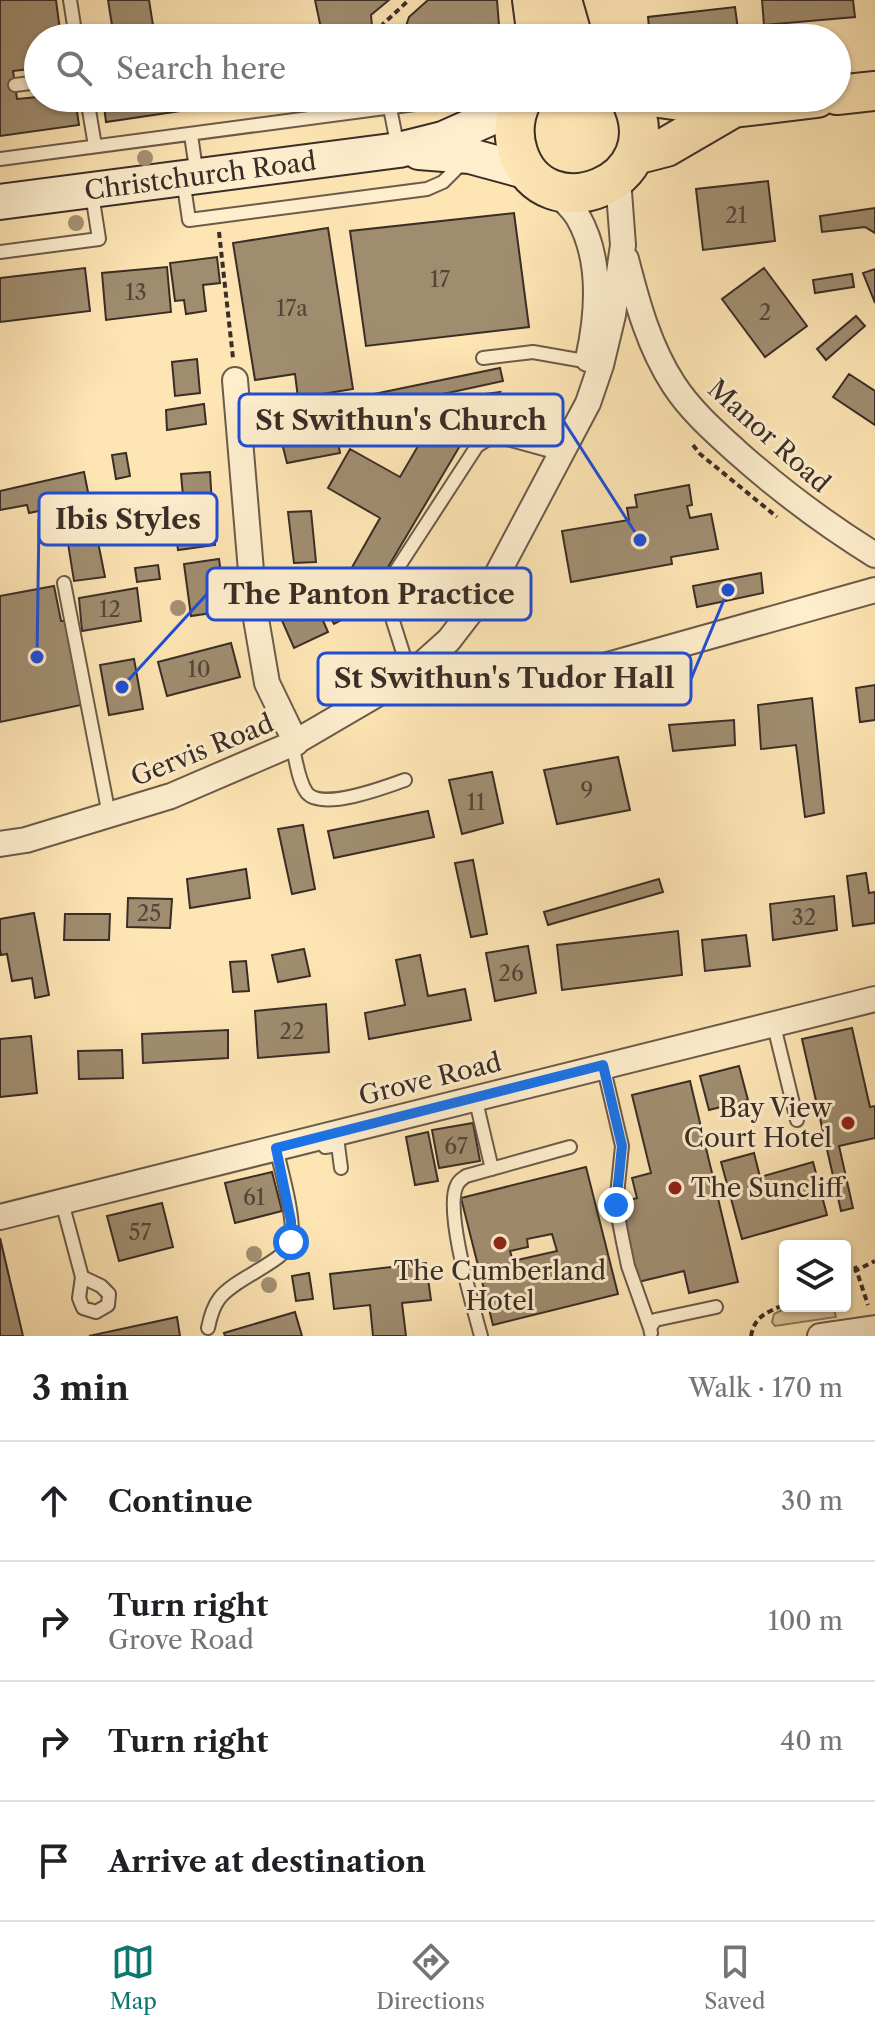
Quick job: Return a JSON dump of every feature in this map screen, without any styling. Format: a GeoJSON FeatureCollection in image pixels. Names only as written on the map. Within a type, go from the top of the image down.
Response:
{"type":"FeatureCollection","features":[{"type":"Feature","properties":{"kind":"main road"},"geometry":{"type":"LineString","coordinates":[[532,0],[535,24]]}},
{"type":"Feature","properties":{"kind":"main road"},"geometry":{"type":"LineString","coordinates":[[562,0],[569,24]]}},
{"type":"Feature","properties":{"kind":"main road"},"geometry":{"type":"LineString","coordinates":[[851,94],[875,91]]}},
{"type":"Feature","properties":{"kind":"main road","name":"Christchurch Road"},"geometry":{"type":"LineString","coordinates":[[0,202],[399,150],[443,139],[498,112]]}},
{"type":"Feature","properties":{"kind":"main road"},"geometry":{"type":"LineString","coordinates":[[517,112],[514,140],[519,157],[541,180],[570,193],[587,193],[603,188],[626,167],[726,112]]}},
{"type":"Feature","properties":{"kind":"main road"},"geometry":{"type":"LineString","coordinates":[[626,167],[640,133],[637,112]]}},
{"type":"Feature","properties":{"kind":"main road","name":"Christchurch Road"},"geometry":{"type":"LineString","coordinates":[[399,150],[470,156],[541,180]]}},
{"type":"Feature","properties":{"kind":"street","name":"Gervis Road"},"geometry":{"type":"LineString","coordinates":[[594,363],[613,315],[623,245],[626,167]]}},
{"type":"Feature","properties":{"kind":"street","name":"Gervis Road"},"geometry":{"type":"LineString","coordinates":[[0,844],[26,840],[171,796],[294,744],[410,675],[449,640],[492,584],[588,403],[594,363],[596,286],[591,249],[577,216],[541,180]]}},
{"type":"Feature","properties":{"kind":"street","name":"Manor Road"},"geometry":{"type":"LineString","coordinates":[[623,245],[641,317],[673,383],[692,409],[772,483],[827,525],[875,555]]}},
{"type":"Feature","properties":{"kind":"street"},"geometry":{"type":"LineString","coordinates":[[235,380],[254,607],[267,683],[294,744]]}},
{"type":"Feature","properties":{"kind":"street"},"geometry":{"type":"LineString","coordinates":[[410,675],[463,690],[565,677],[875,590]]}},
{"type":"Feature","properties":{"kind":"street","name":"Grove Road"},"geometry":{"type":"LineString","coordinates":[[0,1217],[875,999]]}},
{"type":"Feature","properties":{"kind":"street"},"geometry":{"type":"LineString","coordinates":[[820,1336],[875,1328]]}},
{"type":"Feature","properties":{"kind":"lane"},"geometry":{"type":"LineString","coordinates":[[70,0],[74,24]]}},
{"type":"Feature","properties":{"kind":"lane"},"geometry":{"type":"LineString","coordinates":[[15,85],[24,84]]}},
{"type":"Feature","properties":{"kind":"lane"},"geometry":{"type":"LineString","coordinates":[[89,112],[95,146]]}},
{"type":"Feature","properties":{"kind":"lane"},"geometry":{"type":"LineString","coordinates":[[0,159],[361,112]]}},
{"type":"Feature","properties":{"kind":"lane"},"geometry":{"type":"LineString","coordinates":[[391,112],[399,150]]}},
{"type":"Feature","properties":{"kind":"lane"},"geometry":{"type":"LineString","coordinates":[[191,135],[189,220],[427,189],[443,182],[470,156]]}},
{"type":"Feature","properties":{"kind":"lane"},"geometry":{"type":"LineString","coordinates":[[0,252],[99,239],[91,190]]}},
{"type":"Feature","properties":{"kind":"lane"},"geometry":{"type":"LineString","coordinates":[[483,358],[533,352],[594,363]]}},
{"type":"Feature","properties":{"kind":"lane"},"geometry":{"type":"LineString","coordinates":[[410,675],[390,614],[386,586],[477,446],[490,438],[507,439],[562,454]]}},
{"type":"Feature","properties":{"kind":"lane"},"geometry":{"type":"LineString","coordinates":[[64,583],[91,738],[109,815]]}},
{"type":"Feature","properties":{"kind":"lane"},"geometry":{"type":"LineString","coordinates":[[294,744],[303,786],[312,797],[318,799],[340,798],[405,780]]}},
{"type":"Feature","properties":{"kind":"lane"},"geometry":{"type":"LineString","coordinates":[[773,1022],[797,1120]]}},
{"type":"Feature","properties":{"kind":"lane"},"geometry":{"type":"LineString","coordinates":[[603,1065],[622,1146],[616,1205],[628,1266],[651,1332]]}},
{"type":"Feature","properties":{"kind":"lane"},"geometry":{"type":"LineString","coordinates":[[475,1097],[492,1169]]}},
{"type":"Feature","properties":{"kind":"lane"},"geometry":{"type":"LineString","coordinates":[[322,1136],[325,1148],[338,1145],[341,1168]]}},
{"type":"Feature","properties":{"kind":"lane"},"geometry":{"type":"LineString","coordinates":[[481,1336],[462,1257],[453,1202],[460,1181],[466,1176],[570,1147]]}},
{"type":"Feature","properties":{"kind":"lane"},"geometry":{"type":"LineString","coordinates":[[208,1328],[217,1301],[225,1292],[236,1281],[284,1253],[291,1242],[291,1221],[276,1148]]}},
{"type":"Feature","properties":{"kind":"lane"},"geometry":{"type":"LineString","coordinates":[[62,1202],[82,1277]]}},
{"type":"Feature","properties":{"kind":"lane"},"geometry":{"type":"LineString","coordinates":[[651,1332],[655,1320],[716,1307]]}},
{"type":"Feature","properties":{"kind":"path"},"geometry":{"type":"LineString","coordinates":[[383,24],[409,0]]}},
{"type":"Feature","properties":{"kind":"path"},"geometry":{"type":"LineString","coordinates":[[217,217],[235,380]]}},
{"type":"Feature","properties":{"kind":"path"},"geometry":{"type":"LineString","coordinates":[[851,1272],[875,1261]]}},
{"type":"Feature","properties":{"kind":"path"},"geometry":{"type":"LineString","coordinates":[[856,1268],[875,1328]]}},
{"type":"Feature","properties":{"kind":"path"},"geometry":{"type":"LineString","coordinates":[[751,1336],[753,1323],[759,1316],[779,1307]]}},
{"type":"Feature","properties":{"kind":"shaded area"},"geometry":{"type":"Polygon","coordinates":[[[835,1312],[836,1317],[775,1326],[772,1322],[774,1314],[835,1312]]]}},
{"type":"Feature","properties":{"kind":"building"},"geometry":{"type":"Polygon","coordinates":[[[0,0],[56,0],[59,24],[24,24],[24,70],[13,71],[17,99],[24,98],[24,112],[77,112],[79,125],[0,136],[0,0]]]}},
{"type":"Feature","properties":{"kind":"building"},"geometry":{"type":"Polygon","coordinates":[[[108,0],[149,0],[153,24],[112,24],[108,0]]]}},
{"type":"Feature","properties":{"kind":"building"},"geometry":{"type":"Polygon","coordinates":[[[315,0],[389,0],[371,15],[372,24],[320,24],[315,0]]]}},
{"type":"Feature","properties":{"kind":"building"},"geometry":{"type":"Polygon","coordinates":[[[428,0],[497,0],[499,24],[407,24],[409,17],[428,0]]]}},
{"type":"Feature","properties":{"kind":"building"},"geometry":{"type":"Polygon","coordinates":[[[762,0],[853,0],[855,17],[764,24],[762,0]]]}},
{"type":"Feature","properties":{"kind":"building"},"geometry":{"type":"Polygon","coordinates":[[[735,7],[737,24],[649,24],[648,17],[735,7]]]}},
{"type":"Feature","properties":{"kind":"building"},"geometry":{"type":"Polygon","coordinates":[[[105,112],[174,112],[106,122],[105,112]]]}},
{"type":"Feature","properties":{"kind":"building"},"geometry":{"type":"Polygon","coordinates":[[[768,181],[775,241],[703,250],[696,189],[768,181]]]}},
{"type":"Feature","properties":{"kind":"building"},"geometry":{"type":"Polygon","coordinates":[[[875,208],[875,233],[865,227],[822,232],[820,216],[875,208]]]}},
{"type":"Feature","properties":{"kind":"building"},"geometry":{"type":"Polygon","coordinates":[[[514,213],[529,327],[366,346],[350,231],[514,213]]]}},
{"type":"Feature","properties":{"kind":"building"},"geometry":{"type":"Polygon","coordinates":[[[328,228],[353,389],[298,398],[295,374],[255,380],[233,243],[328,228]]]}},
{"type":"Feature","properties":{"kind":"building"},"geometry":{"type":"Polygon","coordinates":[[[217,257],[220,283],[203,285],[206,311],[186,314],[184,300],[175,301],[170,263],[217,257]]]}},
{"type":"Feature","properties":{"kind":"building"},"geometry":{"type":"Polygon","coordinates":[[[167,267],[171,312],[106,320],[102,273],[167,267]]]}},
{"type":"Feature","properties":{"kind":"building"},"geometry":{"type":"Polygon","coordinates":[[[85,268],[90,311],[0,322],[0,278],[85,268]]]}},
{"type":"Feature","properties":{"kind":"building"},"geometry":{"type":"Polygon","coordinates":[[[764,268],[807,326],[765,357],[722,299],[764,268]]]}},
{"type":"Feature","properties":{"kind":"building"},"geometry":{"type":"Polygon","coordinates":[[[875,269],[875,303],[863,273],[875,269]]]}},
{"type":"Feature","properties":{"kind":"building"},"geometry":{"type":"Polygon","coordinates":[[[852,274],[854,287],[815,293],[813,280],[852,274]]]}},
{"type":"Feature","properties":{"kind":"building"},"geometry":{"type":"Polygon","coordinates":[[[856,316],[865,326],[826,360],[817,349],[856,316]]]}},
{"type":"Feature","properties":{"kind":"building"},"geometry":{"type":"Polygon","coordinates":[[[197,359],[200,393],[175,396],[172,362],[197,359]]]}},
{"type":"Feature","properties":{"kind":"building"},"geometry":{"type":"Polygon","coordinates":[[[500,368],[503,381],[374,409],[369,395],[500,368]]]}},
{"type":"Feature","properties":{"kind":"building"},"geometry":{"type":"Polygon","coordinates":[[[849,374],[875,391],[875,425],[833,397],[849,374]]]}},
{"type":"Feature","properties":{"kind":"building"},"geometry":{"type":"Polygon","coordinates":[[[500,392],[477,434],[458,422],[471,396],[500,392]]]}},
{"type":"Feature","properties":{"kind":"building"},"geometry":{"type":"Polygon","coordinates":[[[204,404],[206,424],[167,430],[166,410],[204,404]]]}},
{"type":"Feature","properties":{"kind":"building"},"geometry":{"type":"Polygon","coordinates":[[[432,422],[464,439],[378,584],[351,569],[380,518],[328,488],[350,449],[400,477],[432,422]]]}},
{"type":"Feature","properties":{"kind":"building"},"geometry":{"type":"Polygon","coordinates":[[[335,425],[340,453],[287,463],[280,435],[335,425]]]}},
{"type":"Feature","properties":{"kind":"building"},"geometry":{"type":"Polygon","coordinates":[[[126,453],[130,476],[116,479],[112,455],[126,453]]]}},
{"type":"Feature","properties":{"kind":"building"},"geometry":{"type":"Polygon","coordinates":[[[84,472],[105,577],[74,581],[62,506],[29,513],[27,505],[0,510],[0,491],[84,472]]]}},
{"type":"Feature","properties":{"kind":"building"},"geometry":{"type":"Polygon","coordinates":[[[210,472],[212,505],[184,507],[181,474],[210,472]]]}},
{"type":"Feature","properties":{"kind":"building"},"geometry":{"type":"Polygon","coordinates":[[[689,485],[692,505],[687,506],[690,518],[711,514],[718,549],[671,557],[672,564],[571,582],[562,531],[629,520],[627,508],[637,507],[635,495],[689,485]]]}},
{"type":"Feature","properties":{"kind":"building"},"geometry":{"type":"Polygon","coordinates":[[[311,511],[316,562],[294,563],[288,512],[311,511]]]}},
{"type":"Feature","properties":{"kind":"building"},"geometry":{"type":"Polygon","coordinates":[[[212,523],[215,545],[178,550],[175,527],[212,523]]]}},
{"type":"Feature","properties":{"kind":"building"},"geometry":{"type":"Polygon","coordinates":[[[219,559],[226,611],[191,616],[184,564],[219,559]]]}},
{"type":"Feature","properties":{"kind":"building"},"geometry":{"type":"Polygon","coordinates":[[[158,565],[160,579],[137,582],[135,568],[158,565]]]}},
{"type":"Feature","properties":{"kind":"building"},"geometry":{"type":"Polygon","coordinates":[[[761,573],[763,593],[697,607],[693,586],[761,573]]]}},
{"type":"Feature","properties":{"kind":"building"},"geometry":{"type":"Polygon","coordinates":[[[357,580],[371,604],[334,624],[320,599],[357,580]]]}},
{"type":"Feature","properties":{"kind":"building"},"geometry":{"type":"Polygon","coordinates":[[[54,586],[61,621],[65,621],[81,705],[0,722],[0,596],[54,586]]]}},
{"type":"Feature","properties":{"kind":"building"},"geometry":{"type":"Polygon","coordinates":[[[137,588],[141,621],[82,631],[79,598],[137,588]]]}},
{"type":"Feature","properties":{"kind":"building"},"geometry":{"type":"Polygon","coordinates":[[[314,600],[328,632],[294,648],[280,616],[314,600]]]}},
{"type":"Feature","properties":{"kind":"building"},"geometry":{"type":"Polygon","coordinates":[[[231,643],[240,677],[167,696],[158,662],[231,643]]]}},
{"type":"Feature","properties":{"kind":"building"},"geometry":{"type":"Polygon","coordinates":[[[134,659],[143,709],[109,715],[100,665],[134,659]]]}},
{"type":"Feature","properties":{"kind":"building"},"geometry":{"type":"Polygon","coordinates":[[[875,685],[875,720],[860,722],[856,688],[875,685]]]}},
{"type":"Feature","properties":{"kind":"building"},"geometry":{"type":"Polygon","coordinates":[[[812,698],[824,813],[805,817],[796,745],[761,749],[758,705],[812,698]]]}},
{"type":"Feature","properties":{"kind":"building"},"geometry":{"type":"Polygon","coordinates":[[[734,720],[735,745],[673,751],[669,725],[734,720]]]}},
{"type":"Feature","properties":{"kind":"building"},"geometry":{"type":"Polygon","coordinates":[[[618,757],[630,810],[557,824],[544,770],[618,757]]]}},
{"type":"Feature","properties":{"kind":"building"},"geometry":{"type":"Polygon","coordinates":[[[492,772],[503,823],[462,834],[449,780],[492,772]]]}},
{"type":"Feature","properties":{"kind":"building"},"geometry":{"type":"Polygon","coordinates":[[[428,811],[434,837],[334,858],[328,831],[428,811]]]}},
{"type":"Feature","properties":{"kind":"building"},"geometry":{"type":"Polygon","coordinates":[[[303,825],[315,889],[292,894],[278,829],[303,825]]]}},
{"type":"Feature","properties":{"kind":"building"},"geometry":{"type":"Polygon","coordinates":[[[473,860],[487,934],[471,937],[455,863],[473,860]]]}},
{"type":"Feature","properties":{"kind":"building"},"geometry":{"type":"Polygon","coordinates":[[[246,869],[250,898],[190,908],[187,879],[246,869]]]}},
{"type":"Feature","properties":{"kind":"building"},"geometry":{"type":"Polygon","coordinates":[[[866,873],[869,893],[875,892],[875,923],[853,926],[847,876],[866,873]]]}},
{"type":"Feature","properties":{"kind":"building"},"geometry":{"type":"Polygon","coordinates":[[[659,879],[663,892],[548,925],[544,912],[659,879]]]}},
{"type":"Feature","properties":{"kind":"building"},"geometry":{"type":"Polygon","coordinates":[[[834,896],[837,930],[773,940],[770,904],[834,896]]]}},
{"type":"Feature","properties":{"kind":"building"},"geometry":{"type":"Polygon","coordinates":[[[128,898],[172,899],[170,928],[127,927],[128,898]]]}},
{"type":"Feature","properties":{"kind":"building"},"geometry":{"type":"Polygon","coordinates":[[[34,913],[49,995],[35,998],[32,978],[12,981],[7,954],[1,955],[0,949],[0,919],[34,913]]]}},
{"type":"Feature","properties":{"kind":"building"},"geometry":{"type":"Polygon","coordinates":[[[65,914],[110,914],[109,940],[64,940],[65,914]]]}},
{"type":"Feature","properties":{"kind":"building"},"geometry":{"type":"Polygon","coordinates":[[[678,931],[682,975],[562,990],[557,945],[678,931]]]}},
{"type":"Feature","properties":{"kind":"building"},"geometry":{"type":"Polygon","coordinates":[[[746,935],[750,966],[705,971],[702,940],[746,935]]]}},
{"type":"Feature","properties":{"kind":"building"},"geometry":{"type":"Polygon","coordinates":[[[528,946],[536,993],[495,1001],[486,953],[528,946]]]}},
{"type":"Feature","properties":{"kind":"building"},"geometry":{"type":"Polygon","coordinates":[[[304,949],[310,976],[278,982],[272,955],[304,949]]]}},
{"type":"Feature","properties":{"kind":"building"},"geometry":{"type":"Polygon","coordinates":[[[420,955],[428,996],[465,989],[471,1020],[369,1039],[365,1013],[405,1005],[396,960],[420,955]]]}},
{"type":"Feature","properties":{"kind":"building"},"geometry":{"type":"Polygon","coordinates":[[[246,961],[249,991],[233,992],[230,962],[246,961]]]}},
{"type":"Feature","properties":{"kind":"building"},"geometry":{"type":"Polygon","coordinates":[[[326,1004],[329,1052],[258,1058],[255,1011],[326,1004]]]}},
{"type":"Feature","properties":{"kind":"building","name":"Bay View Court Hotel"},"geometry":{"type":"Polygon","coordinates":[[[852,1028],[870,1107],[875,1106],[875,1138],[839,1146],[853,1208],[841,1211],[802,1039],[852,1028]]]}},
{"type":"Feature","properties":{"kind":"building"},"geometry":{"type":"Polygon","coordinates":[[[228,1030],[228,1058],[143,1063],[142,1034],[228,1030]]]}},
{"type":"Feature","properties":{"kind":"building"},"geometry":{"type":"Polygon","coordinates":[[[31,1036],[37,1093],[0,1097],[0,1039],[31,1036]]]}},
{"type":"Feature","properties":{"kind":"building"},"geometry":{"type":"Polygon","coordinates":[[[122,1050],[123,1078],[79,1079],[78,1051],[122,1050]]]}},
{"type":"Feature","properties":{"kind":"building"},"geometry":{"type":"Polygon","coordinates":[[[739,1066],[748,1100],[709,1110],[700,1076],[739,1066]]]}},
{"type":"Feature","properties":{"kind":"building","name":"The Suncliff"},"geometry":{"type":"Polygon","coordinates":[[[690,1081],[738,1282],[689,1293],[684,1271],[638,1282],[619,1203],[637,1198],[632,1178],[651,1173],[632,1095],[690,1081]]]}},
{"type":"Feature","properties":{"kind":"building"},"geometry":{"type":"Polygon","coordinates":[[[473,1123],[480,1161],[439,1168],[432,1130],[473,1123]]]}},
{"type":"Feature","properties":{"kind":"building"},"geometry":{"type":"Polygon","coordinates":[[[428,1132],[438,1181],[415,1185],[406,1137],[428,1132]]]}},
{"type":"Feature","properties":{"kind":"building"},"geometry":{"type":"Polygon","coordinates":[[[754,1153],[760,1177],[813,1162],[827,1215],[742,1239],[721,1162],[754,1153]]]}},
{"type":"Feature","properties":{"kind":"building","name":"The Cumberland Hotel"},"geometry":{"type":"Polygon","coordinates":[[[586,1167],[618,1294],[493,1325],[461,1198],[586,1167]],[[552,1234],[527,1239],[528,1247],[510,1251],[513,1261],[557,1251],[552,1234]]]}},
{"type":"Feature","properties":{"kind":"building"},"geometry":{"type":"Polygon","coordinates":[[[272,1172],[282,1211],[235,1223],[225,1183],[272,1172]]]}},
{"type":"Feature","properties":{"kind":"building"},"geometry":{"type":"Polygon","coordinates":[[[162,1203],[173,1247],[119,1261],[107,1216],[162,1203]]]}},
{"type":"Feature","properties":{"kind":"building"},"geometry":{"type":"Polygon","coordinates":[[[0,1238],[23,1336],[0,1336],[0,1238]]]}},
{"type":"Feature","properties":{"kind":"building"},"geometry":{"type":"Polygon","coordinates":[[[426,1263],[431,1300],[402,1303],[406,1336],[373,1336],[370,1305],[334,1309],[330,1274],[426,1263]]]}},
{"type":"Feature","properties":{"kind":"building"},"geometry":{"type":"Polygon","coordinates":[[[309,1273],[313,1299],[296,1301],[292,1276],[309,1273]]]}},
{"type":"Feature","properties":{"kind":"building"},"geometry":{"type":"Polygon","coordinates":[[[295,1312],[302,1336],[225,1336],[224,1333],[295,1312]]]}},
{"type":"Feature","properties":{"kind":"building"},"geometry":{"type":"Polygon","coordinates":[[[177,1317],[180,1336],[89,1336],[177,1317]]]}},
{"type":"Feature","properties":{"kind":"place","name":"St Swithun's Church"},"geometry":{"type":"Point","coordinates":[640,540]}},
{"type":"Feature","properties":{"kind":"place","name":"St Swithun's Tudor Hall"},"geometry":{"type":"Point","coordinates":[728,590]}},
{"type":"Feature","properties":{"kind":"place","name":"Ibis Styles"},"geometry":{"type":"Point","coordinates":[37,657]}},
{"type":"Feature","properties":{"kind":"place","name":"The Panton Practice"},"geometry":{"type":"Point","coordinates":[122,687]}},
{"type":"Feature","properties":{"kind":"place","name":"Bay View Court Hotel"},"geometry":{"type":"Point","coordinates":[848,1123]}},
{"type":"Feature","properties":{"kind":"place","name":"The Suncliff"},"geometry":{"type":"Point","coordinates":[675,1188]}},
{"type":"Feature","properties":{"kind":"place","name":"The Cumberland Hotel"},"geometry":{"type":"Point","coordinates":[500,1243]}},
{"type":"Feature","properties":{"kind":"route"},"geometry":{"type":"LineString","coordinates":[[291,1242],[291,1221],[276,1148],[603,1065],[622,1146],[616,1205]]}}]}
